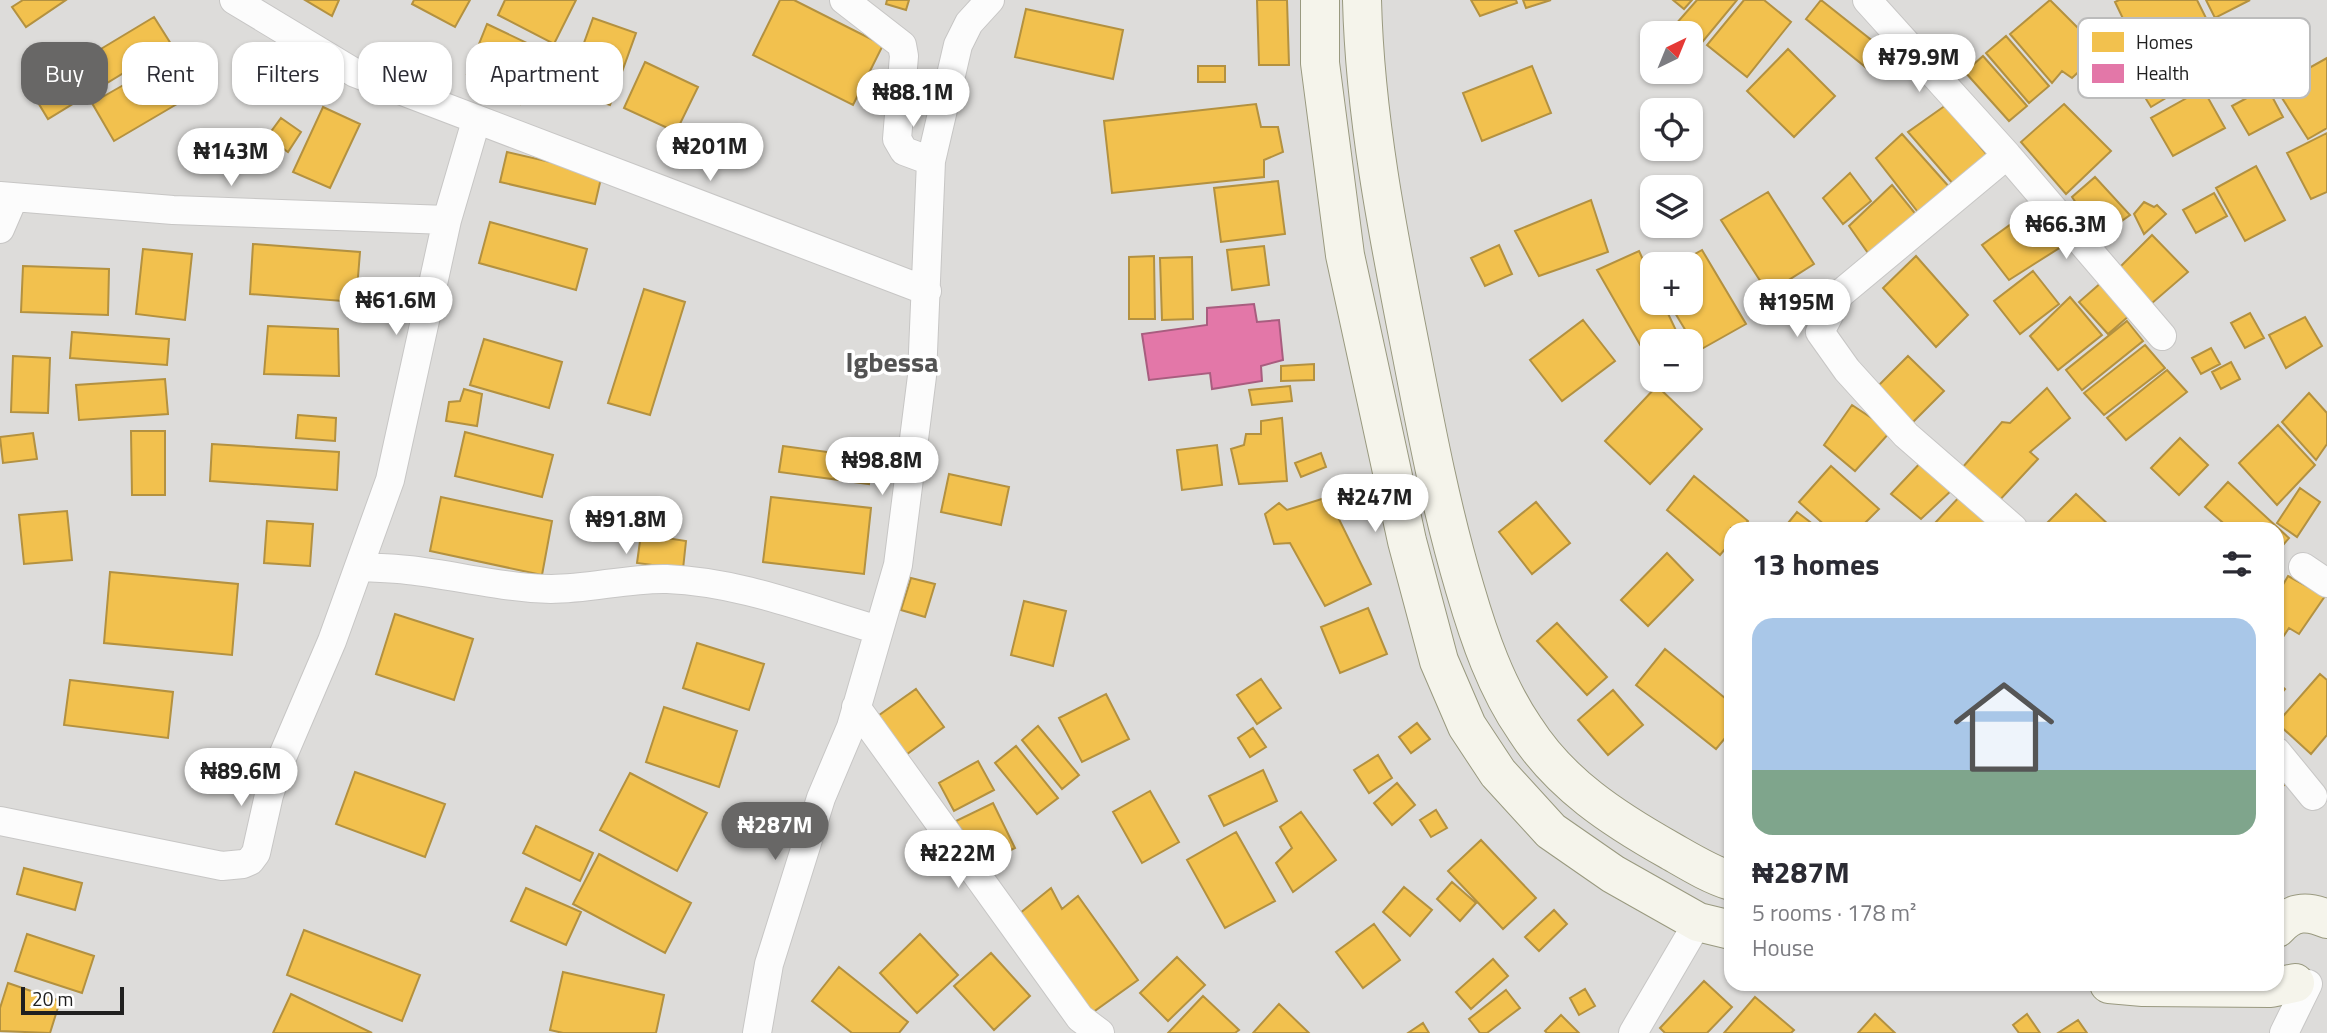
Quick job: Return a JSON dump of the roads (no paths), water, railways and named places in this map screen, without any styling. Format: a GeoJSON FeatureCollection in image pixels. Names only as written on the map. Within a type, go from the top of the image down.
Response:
{"type":"FeatureCollection","features":[{"type":"Feature","properties":{"kind":"street"},"geometry":{"type":"LineString","coordinates":[[234,0],[355,73],[927,290]]}},
{"type":"Feature","properties":{"kind":"street"},"geometry":{"type":"LineString","coordinates":[[844,0],[902,45],[904,56],[897,139],[904,151],[931,161]]}},
{"type":"Feature","properties":{"kind":"street"},"geometry":{"type":"LineString","coordinates":[[757,1033],[769,964],[792,887],[821,798],[856,707],[898,565],[922,376],[931,161],[958,45],[969,23],[990,0]]}},
{"type":"Feature","properties":{"kind":"street"},"geometry":{"type":"LineString","coordinates":[[1320,0],[1320,63],[1345,255],[1404,528],[1439,660],[1467,726],[1498,774],[1551,831],[1613,874],[1715,926],[1633,1033]]}},
{"type":"Feature","properties":{"kind":"street"},"geometry":{"type":"LineString","coordinates":[[1362,0],[1363,52],[1392,252],[1448,532],[1480,640],[1523,728],[1566,779],[1624,824],[1712,875],[1724,879]]}},
{"type":"Feature","properties":{"kind":"street"},"geometry":{"type":"LineString","coordinates":[[1867,0],[2007,155],[2162,336]]}},
{"type":"Feature","properties":{"kind":"street"},"geometry":{"type":"LineString","coordinates":[[0,821],[222,866],[250,861],[259,845],[269,795],[281,760],[332,641],[390,480],[447,220],[476,121]]}},
{"type":"Feature","properties":{"kind":"street"},"geometry":{"type":"LineString","coordinates":[[2006,522],[1906,435],[1847,370],[1820,332],[1840,294],[2007,155]]}},
{"type":"Feature","properties":{"kind":"street"},"geometry":{"type":"LineString","coordinates":[[0,229],[6,197],[173,210],[447,220]]}},
{"type":"Feature","properties":{"kind":"street"},"geometry":{"type":"LineString","coordinates":[[360,567],[405,569],[498,584],[550,589],[643,580],[710,582],[758,593],[879,630]]}},
{"type":"Feature","properties":{"kind":"street"},"geometry":{"type":"LineString","coordinates":[[2303,567],[2327,583]]}},
{"type":"Feature","properties":{"kind":"street"},"geometry":{"type":"LineString","coordinates":[[856,707],[1080,1018],[1100,1033]]}},
{"type":"Feature","properties":{"kind":"street"},"geometry":{"type":"LineString","coordinates":[[2284,761],[2313,796]]}},
{"type":"Feature","properties":{"kind":"street"},"geometry":{"type":"LineString","coordinates":[[2284,984],[2302,978]]}},
{"type":"Feature","properties":{"kind":"street"},"geometry":{"type":"LineString","coordinates":[[2284,1033],[2302,978]]}},
{"type":"Feature","properties":{"kind":"district","name":"Igbessa"},"geometry":{"type":"Point","coordinates":[892,361]}}]}
